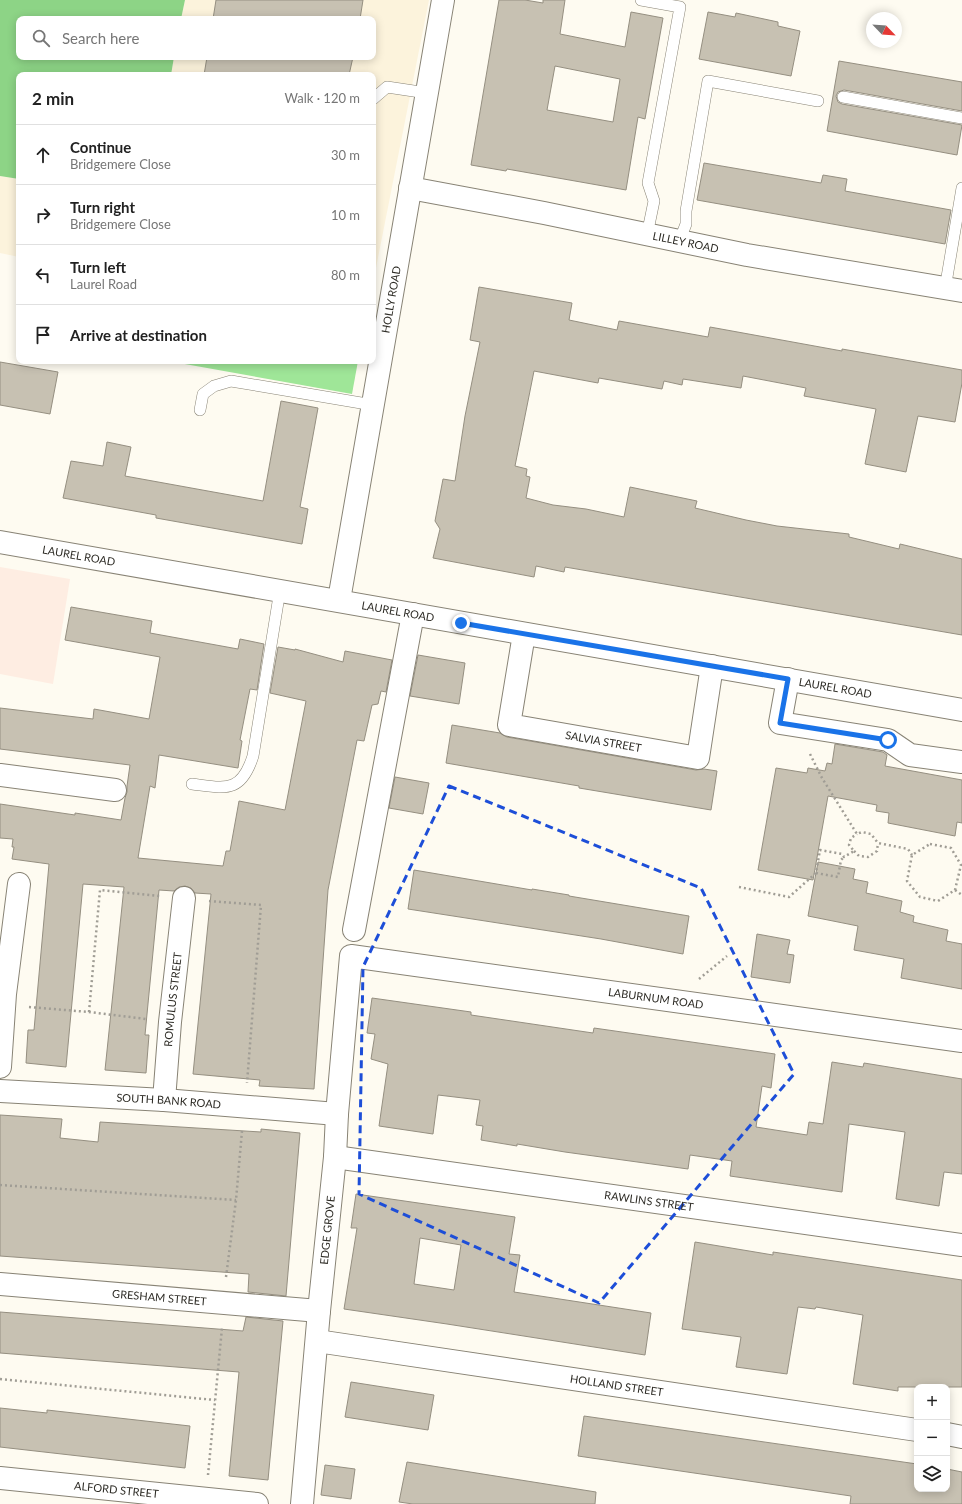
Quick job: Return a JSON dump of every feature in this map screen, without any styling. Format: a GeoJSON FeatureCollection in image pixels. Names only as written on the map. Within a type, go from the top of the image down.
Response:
{"type":"FeatureCollection","features":[{"type":"Feature","properties":{"kind":"street","name":"HOLLY ROAD"},"geometry":{"type":"LineString","coordinates":[[339,600],[443,0]]}},
{"type":"Feature","properties":{"kind":"street","name":"LILLEY ROAD"},"geometry":{"type":"LineString","coordinates":[[410,188],[530,210],[747,255],[953,290]]}},
{"type":"Feature","properties":{"kind":"street","name":"LAUREL ROAD"},"geometry":{"type":"LineString","coordinates":[[0,542],[962,710]]}},
{"type":"Feature","properties":{"kind":"street"},"geometry":{"type":"LineString","coordinates":[[354,930],[413,614]]}},
{"type":"Feature","properties":{"kind":"street","name":"SALVIA STREET"},"geometry":{"type":"LineString","coordinates":[[524,634],[509,725],[698,758],[712,666]]}},
{"type":"Feature","properties":{"kind":"street"},"geometry":{"type":"LineString","coordinates":[[788,679],[780,723],[888,740],[910,755],[962,762]]}},
{"type":"Feature","properties":{"kind":"street"},"geometry":{"type":"LineString","coordinates":[[0,774],[115,790]]}},
{"type":"Feature","properties":{"kind":"street"},"geometry":{"type":"LineString","coordinates":[[0,1068],[4,1005],[19,884]]}},
{"type":"Feature","properties":{"kind":"street","name":"ROMULUS STREET"},"geometry":{"type":"LineString","coordinates":[[164,1100],[170,1022],[184,898]]}},
{"type":"Feature","properties":{"kind":"street","name":"LABURNUM ROAD"},"geometry":{"type":"LineString","coordinates":[[351,956],[962,1041]]}},
{"type":"Feature","properties":{"kind":"street","name":"EDGE GROVE"},"geometry":{"type":"LineString","coordinates":[[302,1504],[319,1311],[335,1157],[337,1114],[351,956]]}},
{"type":"Feature","properties":{"kind":"street","name":"SOUTH BANK ROAD"},"geometry":{"type":"LineString","coordinates":[[0,1091],[164,1100],[337,1114]]}},
{"type":"Feature","properties":{"kind":"street","name":"RAWLINS STREET"},"geometry":{"type":"LineString","coordinates":[[335,1157],[962,1245]]}},
{"type":"Feature","properties":{"kind":"street","name":"GRESHAM STREET"},"geometry":{"type":"LineString","coordinates":[[0,1284],[319,1311]]}},
{"type":"Feature","properties":{"kind":"street","name":"HOLLAND STREET"},"geometry":{"type":"LineString","coordinates":[[317,1341],[914,1430]]}},
{"type":"Feature","properties":{"kind":"street"},"geometry":{"type":"LineString","coordinates":[[950,1435],[962,1437]]}},
{"type":"Feature","properties":{"kind":"street","name":"ALFORD STREET"},"geometry":{"type":"LineString","coordinates":[[0,1478],[257,1504]]}},
{"type":"Feature","properties":{"kind":"lane"},"geometry":{"type":"LineString","coordinates":[[641,0],[680,7],[648,183],[654,201],[647,235]]}},
{"type":"Feature","properties":{"kind":"lane"},"geometry":{"type":"LineString","coordinates":[[679,242],[686,224],[686,211],[708,81],[818,101]]}},
{"type":"Feature","properties":{"kind":"lane"},"geometry":{"type":"LineString","coordinates":[[376,96],[387,87],[427,93]]}},
{"type":"Feature","properties":{"kind":"lane"},"geometry":{"type":"LineString","coordinates":[[843,97],[962,118]]}},
{"type":"Feature","properties":{"kind":"lane"},"geometry":{"type":"LineString","coordinates":[[953,290],[962,188]]}},
{"type":"Feature","properties":{"kind":"lane"},"geometry":{"type":"LineString","coordinates":[[200,410],[203,394],[214,386],[231,381],[374,405]]}},
{"type":"Feature","properties":{"kind":"lane"},"geometry":{"type":"LineString","coordinates":[[192,784],[230,787],[238,782],[250,765],[280,590]]}},
{"type":"Feature","properties":{"kind":"path"},"geometry":{"type":"LineString","coordinates":[[806,727],[806,745],[822,778],[857,834]]}},
{"type":"Feature","properties":{"kind":"path"},"geometry":{"type":"LineString","coordinates":[[878,843],[877,850],[868,857],[859,856],[850,845],[851,838],[862,832],[871,834],[878,843],[908,849],[912,855],[907,881],[920,897],[938,901],[955,890],[961,865],[951,848],[930,844],[912,855]]}},
{"type":"Feature","properties":{"kind":"path"},"geometry":{"type":"LineString","coordinates":[[739,887],[789,897],[816,873],[820,850],[842,854],[844,857]]}},
{"type":"Feature","properties":{"kind":"path"},"geometry":{"type":"LineString","coordinates":[[816,873],[838,877],[841,860],[854,851]]}},
{"type":"Feature","properties":{"kind":"path"},"geometry":{"type":"LineString","coordinates":[[955,890],[962,896]]}},
{"type":"Feature","properties":{"kind":"path"},"geometry":{"type":"LineString","coordinates":[[692,1003],[695,982],[727,956]]}},
{"type":"Feature","properties":{"kind":"path"},"geometry":{"type":"LineString","coordinates":[[4,1005],[89,1012],[170,1022]]}},
{"type":"Feature","properties":{"kind":"path"},"geometry":{"type":"LineString","coordinates":[[205,1498],[245,1106]]}},
{"type":"Feature","properties":{"kind":"path"},"geometry":{"type":"LineString","coordinates":[[0,1184],[236,1200]]}},
{"type":"Feature","properties":{"kind":"path"},"geometry":{"type":"LineString","coordinates":[[0,1379],[215,1400]]}},
{"type":"Feature","properties":{"kind":"highlighted area"},"geometry":{"type":"Polygon","coordinates":[[[449,786],[701,888],[794,1074],[599,1303],[359,1194],[363,967],[449,786]]]}},
{"type":"Feature","properties":{"kind":"shaded area"},"geometry":{"type":"Polygon","coordinates":[[[185,0],[429,0],[376,268],[376,72],[172,72],[174,60],[376,60],[376,16],[182,16],[185,0]]]}},
{"type":"Feature","properties":{"kind":"shaded area"},"geometry":{"type":"Polygon","coordinates":[[[0,176],[16,179],[16,256],[0,253],[0,176]]]}},
{"type":"Feature","properties":{"kind":"shaded area"},"geometry":{"type":"Polygon","coordinates":[[[0,567],[70,579],[53,684],[0,674],[0,567]]]}},
{"type":"Feature","properties":{"kind":"green space"},"geometry":{"type":"Polygon","coordinates":[[[0,0],[185,0],[182,16],[16,16],[16,60],[174,60],[172,72],[16,72],[16,179],[0,176],[0,0]]]}},
{"type":"Feature","properties":{"kind":"green space"},"geometry":{"type":"Polygon","coordinates":[[[185,364],[357,364],[352,394],[185,364]]]}},
{"type":"Feature","properties":{"kind":"building"},"geometry":{"type":"Polygon","coordinates":[[[216,0],[363,0],[360,16],[213,16],[216,0]]]}},
{"type":"Feature","properties":{"kind":"building"},"geometry":{"type":"Polygon","coordinates":[[[499,0],[525,0],[543,3],[543,0],[565,0],[560,34],[625,47],[631,12],[663,18],[645,119],[638,117],[626,190],[507,169],[506,171],[471,165],[499,0]],[[555,66],[547,110],[613,122],[620,79],[555,66]]]}},
{"type":"Feature","properties":{"kind":"building"},"geometry":{"type":"Polygon","coordinates":[[[708,12],[735,17],[736,13],[778,22],[778,26],[800,31],[791,76],[699,59],[708,12]]]}},
{"type":"Feature","properties":{"kind":"building"},"geometry":{"type":"Polygon","coordinates":[[[206,60],[352,60],[350,72],[204,72],[206,60]]]}},
{"type":"Feature","properties":{"kind":"building"},"geometry":{"type":"Polygon","coordinates":[[[839,61],[962,82],[962,111],[844,90],[838,92],[836,96],[838,102],[842,104],[962,125],[957,155],[827,131],[839,61]]]}},
{"type":"Feature","properties":{"kind":"building"},"geometry":{"type":"Polygon","coordinates":[[[704,163],[821,183],[823,175],[847,179],[845,191],[951,210],[945,244],[697,200],[704,163]]]}},
{"type":"Feature","properties":{"kind":"building"},"geometry":{"type":"Polygon","coordinates":[[[479,287],[572,303],[569,320],[617,330],[619,321],[708,337],[710,327],[842,351],[842,349],[962,370],[962,383],[955,422],[918,416],[906,472],[865,464],[876,409],[804,396],[806,388],[743,376],[741,388],[683,379],[682,385],[664,381],[662,389],[599,378],[598,383],[534,371],[515,466],[527,469],[526,476],[530,477],[526,498],[553,505],[586,509],[624,517],[630,487],[697,501],[695,508],[746,520],[777,526],[849,534],[849,537],[899,549],[900,544],[962,559],[962,635],[565,567],[564,572],[536,566],[534,577],[433,558],[440,529],[435,521],[443,479],[455,481],[465,416],[480,342],[470,340],[479,287]]]}},
{"type":"Feature","properties":{"kind":"building"},"geometry":{"type":"Polygon","coordinates":[[[0,362],[58,372],[50,414],[0,405],[0,362]]]}},
{"type":"Feature","properties":{"kind":"building"},"geometry":{"type":"Polygon","coordinates":[[[281,401],[318,408],[300,507],[308,509],[302,544],[156,518],[156,515],[63,498],[71,461],[103,466],[107,442],[131,447],[125,476],[263,501],[281,401]]]}},
{"type":"Feature","properties":{"kind":"building"},"geometry":{"type":"Polygon","coordinates":[[[71,607],[152,621],[150,633],[238,649],[240,639],[264,644],[257,690],[250,689],[240,740],[242,741],[238,768],[159,755],[155,788],[150,786],[138,858],[223,866],[226,851],[230,851],[239,801],[285,810],[306,701],[270,693],[278,647],[295,649],[343,662],[345,651],[392,660],[386,692],[381,691],[378,704],[372,705],[364,741],[357,740],[328,890],[314,1089],[259,1086],[260,1080],[193,1074],[211,894],[195,893],[191,888],[185,886],[179,887],[174,891],[159,890],[145,1035],[149,1035],[146,1073],[105,1070],[124,887],[83,884],[66,1067],[26,1063],[28,1030],[34,1030],[49,864],[12,859],[14,847],[12,847],[13,839],[0,838],[0,804],[121,820],[127,792],[130,765],[0,749],[0,708],[93,719],[94,709],[149,719],[160,657],[65,640],[71,607]]]}},
{"type":"Feature","properties":{"kind":"building"},"geometry":{"type":"Polygon","coordinates":[[[418,655],[465,663],[459,704],[410,696],[418,655]]]}},
{"type":"Feature","properties":{"kind":"building"},"geometry":{"type":"Polygon","coordinates":[[[452,725],[500,733],[507,737],[696,770],[704,769],[717,771],[711,810],[579,788],[579,786],[446,763],[452,725]]]}},
{"type":"Feature","properties":{"kind":"building"},"geometry":{"type":"Polygon","coordinates":[[[835,744],[883,752],[887,755],[885,766],[962,780],[962,823],[957,822],[955,836],[888,823],[889,813],[876,811],[877,805],[828,796],[813,880],[758,870],[776,768],[807,773],[808,768],[825,771],[827,763],[832,764],[835,744]]]}},
{"type":"Feature","properties":{"kind":"building"},"geometry":{"type":"Polygon","coordinates":[[[395,777],[429,783],[423,814],[389,808],[395,777]]]}},
{"type":"Feature","properties":{"kind":"building"},"geometry":{"type":"Polygon","coordinates":[[[818,862],[855,869],[853,879],[868,882],[866,893],[902,901],[900,912],[914,916],[913,922],[948,930],[946,941],[962,944],[962,989],[901,978],[904,959],[854,950],[858,926],[808,916],[818,862]]]}},
{"type":"Feature","properties":{"kind":"building"},"geometry":{"type":"Polygon","coordinates":[[[414,870],[689,916],[683,954],[601,939],[408,909],[414,870]]]}},
{"type":"Feature","properties":{"kind":"building"},"geometry":{"type":"Polygon","coordinates":[[[757,934],[790,940],[787,954],[794,955],[790,983],[751,977],[757,934]]]}},
{"type":"Feature","properties":{"kind":"building"},"geometry":{"type":"Polygon","coordinates":[[[372,998],[471,1012],[471,1015],[593,1033],[594,1028],[775,1054],[771,1088],[762,1086],[756,1127],[807,1135],[809,1122],[823,1124],[832,1062],[863,1067],[864,1063],[962,1079],[962,1174],[944,1172],[939,1206],[896,1199],[905,1132],[849,1124],[842,1192],[730,1176],[732,1161],[690,1155],[688,1169],[481,1140],[483,1126],[476,1125],[480,1100],[438,1095],[433,1134],[379,1126],[388,1064],[371,1059],[375,1034],[367,1033],[372,998]]]}},
{"type":"Feature","properties":{"kind":"building"},"geometry":{"type":"Polygon","coordinates":[[[0,1115],[62,1119],[60,1138],[98,1142],[100,1122],[261,1132],[261,1129],[300,1133],[286,1296],[248,1292],[249,1274],[0,1256],[0,1115]]]}},
{"type":"Feature","properties":{"kind":"building"},"geometry":{"type":"Polygon","coordinates":[[[356,1194],[515,1217],[509,1254],[520,1255],[514,1292],[651,1313],[645,1355],[344,1309],[357,1228],[351,1228],[356,1194]],[[420,1238],[414,1284],[454,1290],[461,1245],[420,1238]]]}},
{"type":"Feature","properties":{"kind":"building"},"geometry":{"type":"Polygon","coordinates":[[[695,1242],[773,1255],[773,1252],[962,1280],[962,1387],[950,1387],[950,1384],[914,1384],[914,1387],[898,1387],[898,1391],[853,1384],[863,1315],[816,1307],[815,1309],[798,1307],[787,1374],[736,1367],[741,1337],[682,1329],[695,1242]]]}},
{"type":"Feature","properties":{"kind":"building"},"geometry":{"type":"Polygon","coordinates":[[[0,1312],[243,1331],[246,1317],[283,1321],[268,1480],[229,1476],[239,1372],[0,1353],[0,1312]]]}},
{"type":"Feature","properties":{"kind":"building"},"geometry":{"type":"Polygon","coordinates":[[[351,1382],[434,1395],[428,1430],[345,1417],[351,1382]]]}},
{"type":"Feature","properties":{"kind":"building"},"geometry":{"type":"Polygon","coordinates":[[[0,1408],[47,1413],[47,1410],[190,1426],[185,1468],[0,1447],[0,1408]]]}},
{"type":"Feature","properties":{"kind":"building"},"geometry":{"type":"Polygon","coordinates":[[[584,1416],[914,1464],[914,1492],[950,1492],[950,1470],[962,1472],[962,1504],[850,1504],[851,1496],[578,1456],[584,1416]]]}},
{"type":"Feature","properties":{"kind":"building"},"geometry":{"type":"Polygon","coordinates":[[[407,1462],[596,1492],[595,1504],[413,1504],[399,1502],[407,1462]]]}},
{"type":"Feature","properties":{"kind":"building"},"geometry":{"type":"Polygon","coordinates":[[[325,1465],[355,1469],[351,1499],[321,1495],[325,1465]]]}},
{"type":"Feature","properties":{"kind":"route"},"geometry":{"type":"LineString","coordinates":[[461,623],[788,679],[780,723],[888,740]]}}]}
